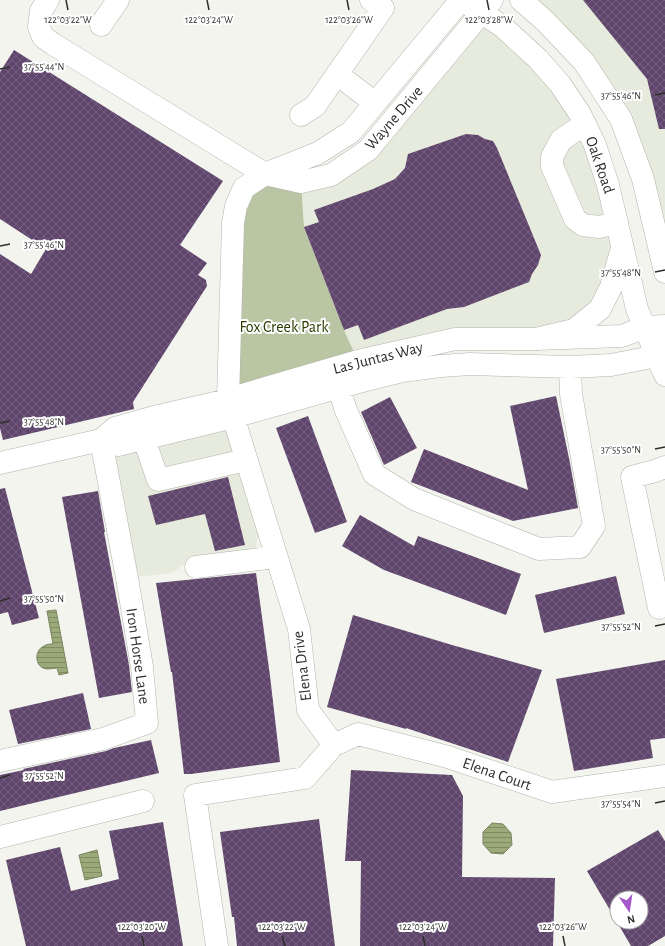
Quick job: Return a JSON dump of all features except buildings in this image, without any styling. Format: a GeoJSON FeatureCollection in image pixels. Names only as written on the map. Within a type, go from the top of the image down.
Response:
{"type":"FeatureCollection","features":[{"type":"Feature","properties":{"kind":"street","name":"Wayne Drive"},"geometry":{"type":"LineString","coordinates":[[48,0],[41,11],[39,28],[43,37],[265,174],[301,182],[331,175],[368,150],[487,6]]}},
{"type":"Feature","properties":{"kind":"street"},"geometry":{"type":"LineString","coordinates":[[101,24],[118,0]]}},
{"type":"Feature","properties":{"kind":"street"},"geometry":{"type":"LineString","coordinates":[[301,115],[315,106],[384,8],[371,0]]}},
{"type":"Feature","properties":{"kind":"street","name":"Wayne Drive"},"geometry":{"type":"LineString","coordinates":[[265,174],[318,153],[352,132],[462,0]]}},
{"type":"Feature","properties":{"kind":"street","name":"Oak Road"},"geometry":{"type":"LineString","coordinates":[[462,0],[487,6],[502,26],[537,58],[560,84],[580,114],[595,145],[608,185],[637,309],[655,326],[662,359]]}},
{"type":"Feature","properties":{"kind":"street"},"geometry":{"type":"LineString","coordinates":[[521,0],[584,62],[621,119],[643,179],[665,272]]}},
{"type":"Feature","properties":{"kind":"street"},"geometry":{"type":"LineString","coordinates":[[337,74],[375,103]]}},
{"type":"Feature","properties":{"kind":"street"},"geometry":{"type":"LineString","coordinates":[[585,124],[561,140],[552,157],[552,166],[575,219],[584,225],[599,227],[617,223]]}},
{"type":"Feature","properties":{"kind":"street","name":"Elena Drive"},"geometry":{"type":"LineString","coordinates":[[265,174],[244,188],[236,206],[233,223],[230,409],[299,629],[308,710],[334,746]]}},
{"type":"Feature","properties":{"kind":"street"},"geometry":{"type":"LineString","coordinates":[[536,338],[574,330],[600,309],[616,273],[622,247]]}},
{"type":"Feature","properties":{"kind":"street","name":"Las Juntas Way"},"geometry":{"type":"LineString","coordinates":[[101,440],[118,445],[144,439],[230,409],[249,393],[358,361],[455,339],[622,336],[655,326]]}},
{"type":"Feature","properties":{"kind":"street","name":"Las Juntas Way"},"geometry":{"type":"LineString","coordinates":[[0,463],[101,440],[115,428],[154,417],[230,409],[340,387],[402,371],[470,364],[570,367],[611,365],[662,359]]}},
{"type":"Feature","properties":{"kind":"street"},"geometry":{"type":"LineString","coordinates":[[340,387],[346,408],[374,474],[414,499],[539,549],[580,547],[594,526],[571,394],[570,367]]}},
{"type":"Feature","properties":{"kind":"street"},"geometry":{"type":"LineString","coordinates":[[144,439],[158,480],[246,460]]}},
{"type":"Feature","properties":{"kind":"street","name":"Iron Horse Lane"},"geometry":{"type":"LineString","coordinates":[[0,762],[103,739],[146,723],[142,667],[101,440]]}},
{"type":"Feature","properties":{"kind":"street"},"geometry":{"type":"LineString","coordinates":[[659,608],[632,477],[656,471],[665,467]]}},
{"type":"Feature","properties":{"kind":"street"},"geometry":{"type":"LineString","coordinates":[[196,567],[276,557]]}},
{"type":"Feature","properties":{"kind":"street","name":"Elena Court"},"geometry":{"type":"LineString","coordinates":[[334,746],[358,734],[448,757],[552,792],[665,776]]}},
{"type":"Feature","properties":{"kind":"street"},"geometry":{"type":"LineString","coordinates":[[217,946],[195,795],[305,778],[334,746]]}},
{"type":"Feature","properties":{"kind":"street"},"geometry":{"type":"LineString","coordinates":[[0,837],[143,801]]}},
{"type":"Feature","properties":{"kind":"shaded area"},"geometry":{"type":"Polygon","coordinates":[[[521,0],[665,0],[665,272],[621,119],[521,0]]]}},
{"type":"Feature","properties":{"kind":"shaded area"},"geometry":{"type":"Polygon","coordinates":[[[482,13],[502,26],[595,145],[615,273],[574,330],[358,361],[344,330],[304,227],[301,182],[331,175],[482,13]]]}},
{"type":"Feature","properties":{"kind":"shaded area"},"geometry":{"type":"Polygon","coordinates":[[[232,426],[269,535],[257,538],[256,549],[195,556],[172,573],[127,578],[111,453],[232,426]]]}},
{"type":"Feature","properties":{"kind":"shaded area"},"geometry":{"type":"Polygon","coordinates":[[[56,610],[68,673],[59,675],[57,668],[44,668],[40,666],[37,659],[40,648],[53,644],[47,611],[56,610]]]}},
{"type":"Feature","properties":{"kind":"shaded area"},"geometry":{"type":"Polygon","coordinates":[[[492,823],[503,824],[511,833],[512,845],[503,854],[491,853],[483,844],[483,832],[492,823]]]}},
{"type":"Feature","properties":{"kind":"shaded area"},"geometry":{"type":"Polygon","coordinates":[[[97,850],[102,876],[85,880],[79,855],[97,850]]]}},
{"type":"Feature","properties":{"kind":"green space","name":"Fox Creek Park"},"geometry":{"type":"Polygon","coordinates":[[[301,182],[304,227],[344,330],[358,361],[228,400],[244,188],[301,182]]]}}]}
